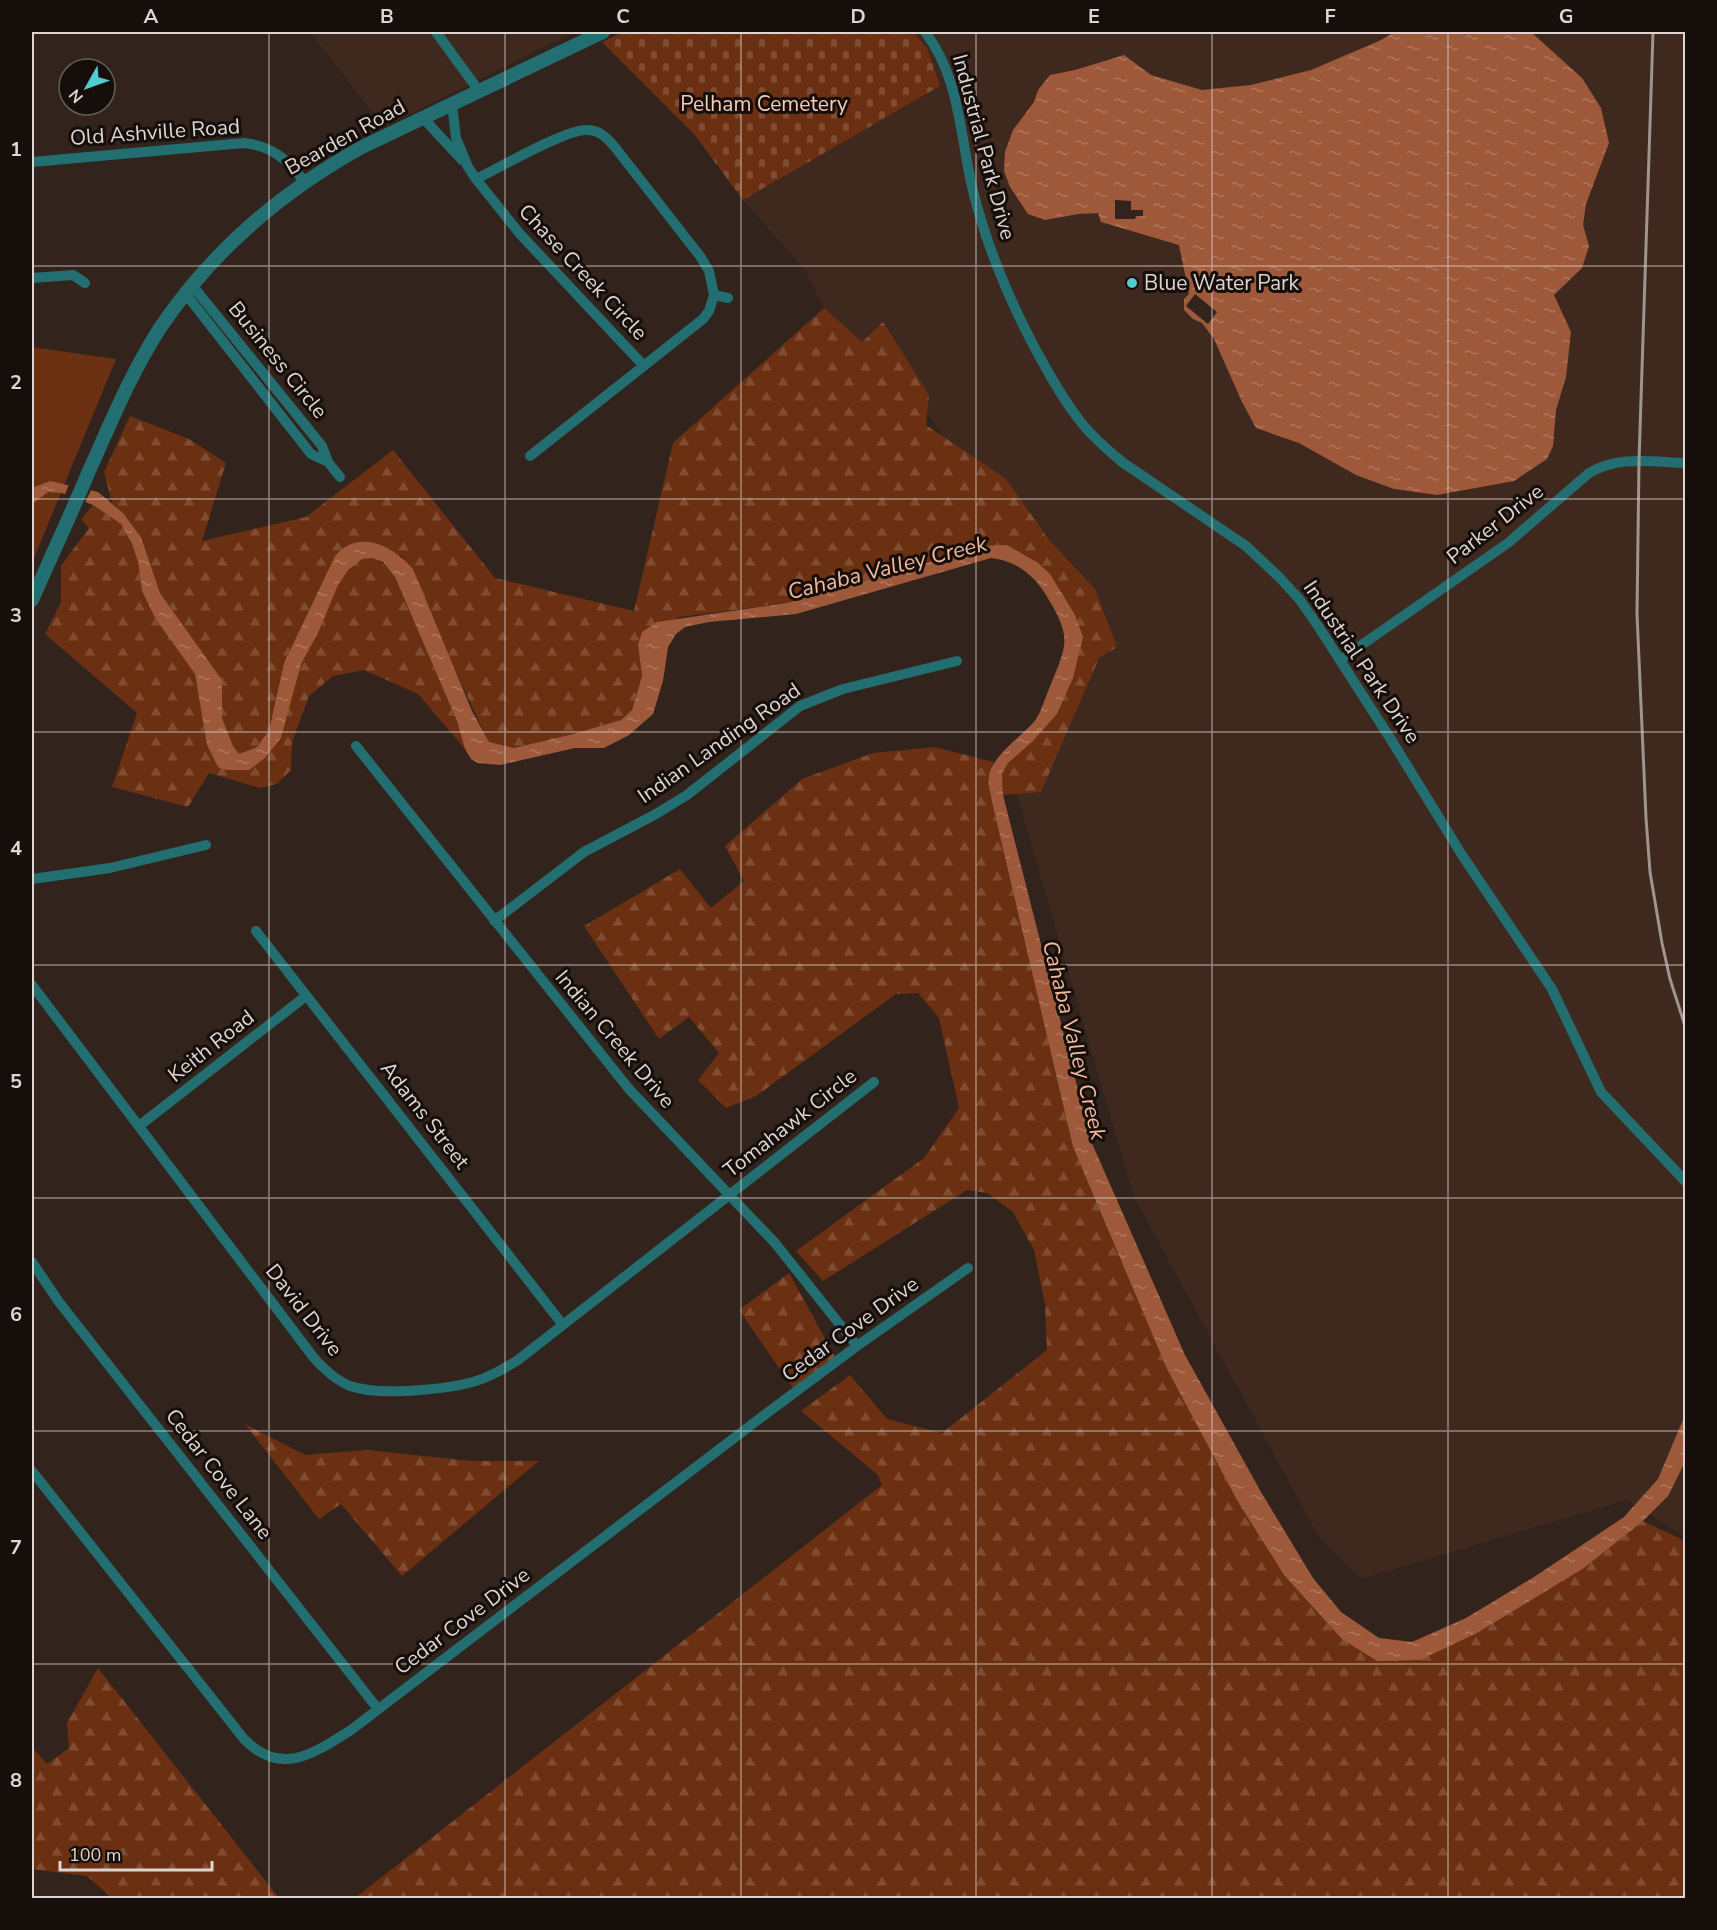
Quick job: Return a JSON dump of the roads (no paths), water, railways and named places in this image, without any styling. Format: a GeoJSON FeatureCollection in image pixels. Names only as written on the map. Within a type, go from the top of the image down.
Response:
{"type":"FeatureCollection","features":[{"type":"Feature","properties":{"kind":"street"},"geometry":{"type":"LineString","coordinates":[[436,32],[479,91]]}},
{"type":"Feature","properties":{"kind":"street","name":"Bearden Road"},"geometry":{"type":"LineString","coordinates":[[32,600],[139,363],[189,289],[227,246],[264,212],[304,181],[362,147],[603,32]]}},
{"type":"Feature","properties":{"kind":"street","name":"Industrial Park Drive"},"geometry":{"type":"LineString","coordinates":[[925,32],[939,52],[947,72],[957,106],[973,190],[993,257],[1027,333],[1070,408],[1092,435],[1122,462],[1262,559],[1300,600],[1341,660],[1462,855],[1552,989],[1601,1092],[1686,1182]]}},
{"type":"Feature","properties":{"kind":"street","name":"Chase Creek Circle"},"geometry":{"type":"LineString","coordinates":[[452,104],[456,138],[468,167]]}},
{"type":"Feature","properties":{"kind":"street","name":"Chase Creek Circle"},"geometry":{"type":"LineString","coordinates":[[423,118],[468,167],[520,234],[644,366],[704,319],[714,295]]}},
{"type":"Feature","properties":{"kind":"street"},"geometry":{"type":"LineString","coordinates":[[477,179],[566,134],[585,129],[601,133],[614,146],[700,256],[712,280],[714,295],[728,298]]}},
{"type":"Feature","properties":{"kind":"street","name":"Old Ashville Road"},"geometry":{"type":"LineString","coordinates":[[32,162],[244,143],[268,148],[280,155],[304,181]]}},
{"type":"Feature","properties":{"kind":"street"},"geometry":{"type":"LineString","coordinates":[[32,278],[73,275],[85,283]]}},
{"type":"Feature","properties":{"kind":"street","name":"Business Circle"},"geometry":{"type":"LineString","coordinates":[[189,289],[311,454],[328,462],[340,477]]}},
{"type":"Feature","properties":{"kind":"street"},"geometry":{"type":"LineString","coordinates":[[530,456],[644,366]]}},
{"type":"Feature","properties":{"kind":"street","name":"Parker Drive"},"geometry":{"type":"LineString","coordinates":[[1341,660],[1508,543],[1600,466],[1624,460],[1686,463]]}},
{"type":"Feature","properties":{"kind":"street","name":"Indian Landing Road"},"geometry":{"type":"LineString","coordinates":[[495,921],[584,852],[687,795],[800,706],[843,689],[957,661]]}},
{"type":"Feature","properties":{"kind":"street","name":"Indian Creek Drive"},"geometry":{"type":"LineString","coordinates":[[356,746],[629,1089],[775,1243],[857,1346]]}},
{"type":"Feature","properties":{"kind":"street"},"geometry":{"type":"LineString","coordinates":[[32,879],[110,868],[206,845]]}},
{"type":"Feature","properties":{"kind":"street","name":"Adams Street"},"geometry":{"type":"LineString","coordinates":[[256,931],[563,1324]]}},
{"type":"Feature","properties":{"kind":"street","name":"David Drive"},"geometry":{"type":"LineString","coordinates":[[32,985],[314,1358],[341,1382],[364,1390],[380,1392],[440,1388],[471,1383],[498,1373],[730,1196]]}},
{"type":"Feature","properties":{"kind":"street","name":"Keith Road"},"geometry":{"type":"LineString","coordinates":[[139,1126],[306,996]]}},
{"type":"Feature","properties":{"kind":"street","name":"Tomahawk Circle"},"geometry":{"type":"LineString","coordinates":[[730,1196],[874,1082]]}},
{"type":"Feature","properties":{"kind":"street","name":"Cedar Cove Lane"},"geometry":{"type":"LineString","coordinates":[[32,1262],[59,1302],[378,1709]]}},
{"type":"Feature","properties":{"kind":"street","name":"Cedar Cove Drive"},"geometry":{"type":"LineString","coordinates":[[32,1471],[244,1739],[259,1753],[281,1761],[309,1753],[338,1738],[857,1346],[968,1268]]}},
{"type":"Feature","properties":{"kind":"water","name":"Blue Water Park"},"geometry":{"type":"Polygon","coordinates":[[[1395,32],[1531,32],[1582,78],[1601,108],[1609,143],[1586,204],[1583,225],[1589,246],[1582,268],[1554,295],[1571,332],[1566,377],[1556,410],[1553,446],[1547,459],[1514,481],[1437,495],[1394,489],[1356,475],[1299,443],[1256,428],[1214,339],[1202,323],[1193,319],[1184,310],[1184,299],[1189,294],[1179,245],[1101,222],[1098,213],[1045,220],[1028,214],[1010,187],[1004,171],[1005,152],[1013,130],[1050,75],[1124,55],[1151,75],[1202,90],[1251,85],[1311,70],[1395,32]]]}},
{"type":"Feature","properties":{"kind":"water"},"geometry":{"type":"Polygon","coordinates":[[[50,481],[98,492],[123,513],[141,537],[160,593],[222,680],[222,718],[233,746],[239,754],[257,747],[269,730],[284,663],[335,556],[354,543],[376,543],[386,547],[413,569],[472,711],[489,742],[514,748],[621,720],[632,710],[642,676],[638,645],[642,632],[657,622],[787,603],[985,546],[1007,545],[1038,563],[1050,574],[1075,615],[1083,637],[1073,678],[1057,714],[1032,742],[1008,763],[1002,774],[1003,795],[1091,1141],[1185,1355],[1261,1492],[1313,1578],[1341,1612],[1379,1638],[1412,1642],[1466,1618],[1534,1577],[1624,1517],[1658,1479],[1685,1415],[1685,1462],[1668,1496],[1643,1521],[1584,1568],[1477,1633],[1420,1660],[1377,1661],[1342,1639],[1284,1575],[1238,1502],[1167,1369],[1073,1147],[988,781],[996,761],[1038,715],[1063,651],[1064,632],[1055,610],[1041,588],[1016,565],[991,558],[796,614],[709,622],[685,627],[676,634],[668,647],[663,681],[653,714],[629,735],[604,748],[575,748],[500,765],[478,763],[471,759],[395,577],[383,562],[372,558],[362,559],[348,570],[338,585],[318,633],[301,664],[281,738],[266,757],[249,770],[226,770],[218,767],[207,745],[195,674],[155,618],[142,591],[138,562],[132,544],[121,524],[93,505],[62,493],[48,492],[32,504],[32,488],[50,481]]]}},
{"type":"Feature","properties":{"kind":"railway"},"geometry":{"type":"LineString","coordinates":[[1653,32],[1639,461],[1637,614],[1650,872],[1670,979],[1686,1029]]}},
{"type":"Feature","properties":{"kind":"place","name":"Blue Water Park"},"geometry":{"type":"Point","coordinates":[1132,283]}},
{"type":"Feature","properties":{"kind":"park label","name":"Pelham Cemetery"},"geometry":{"type":"Point","coordinates":[764,104]}},
{"type":"Feature","properties":{"kind":"water label","name":"Cahaba Valley Creek"},"geometry":{"type":"Point","coordinates":[887,567]}},
{"type":"Feature","properties":{"kind":"water label","name":"Cahaba Valley Creek"},"geometry":{"type":"Point","coordinates":[1075,1040]}}]}
